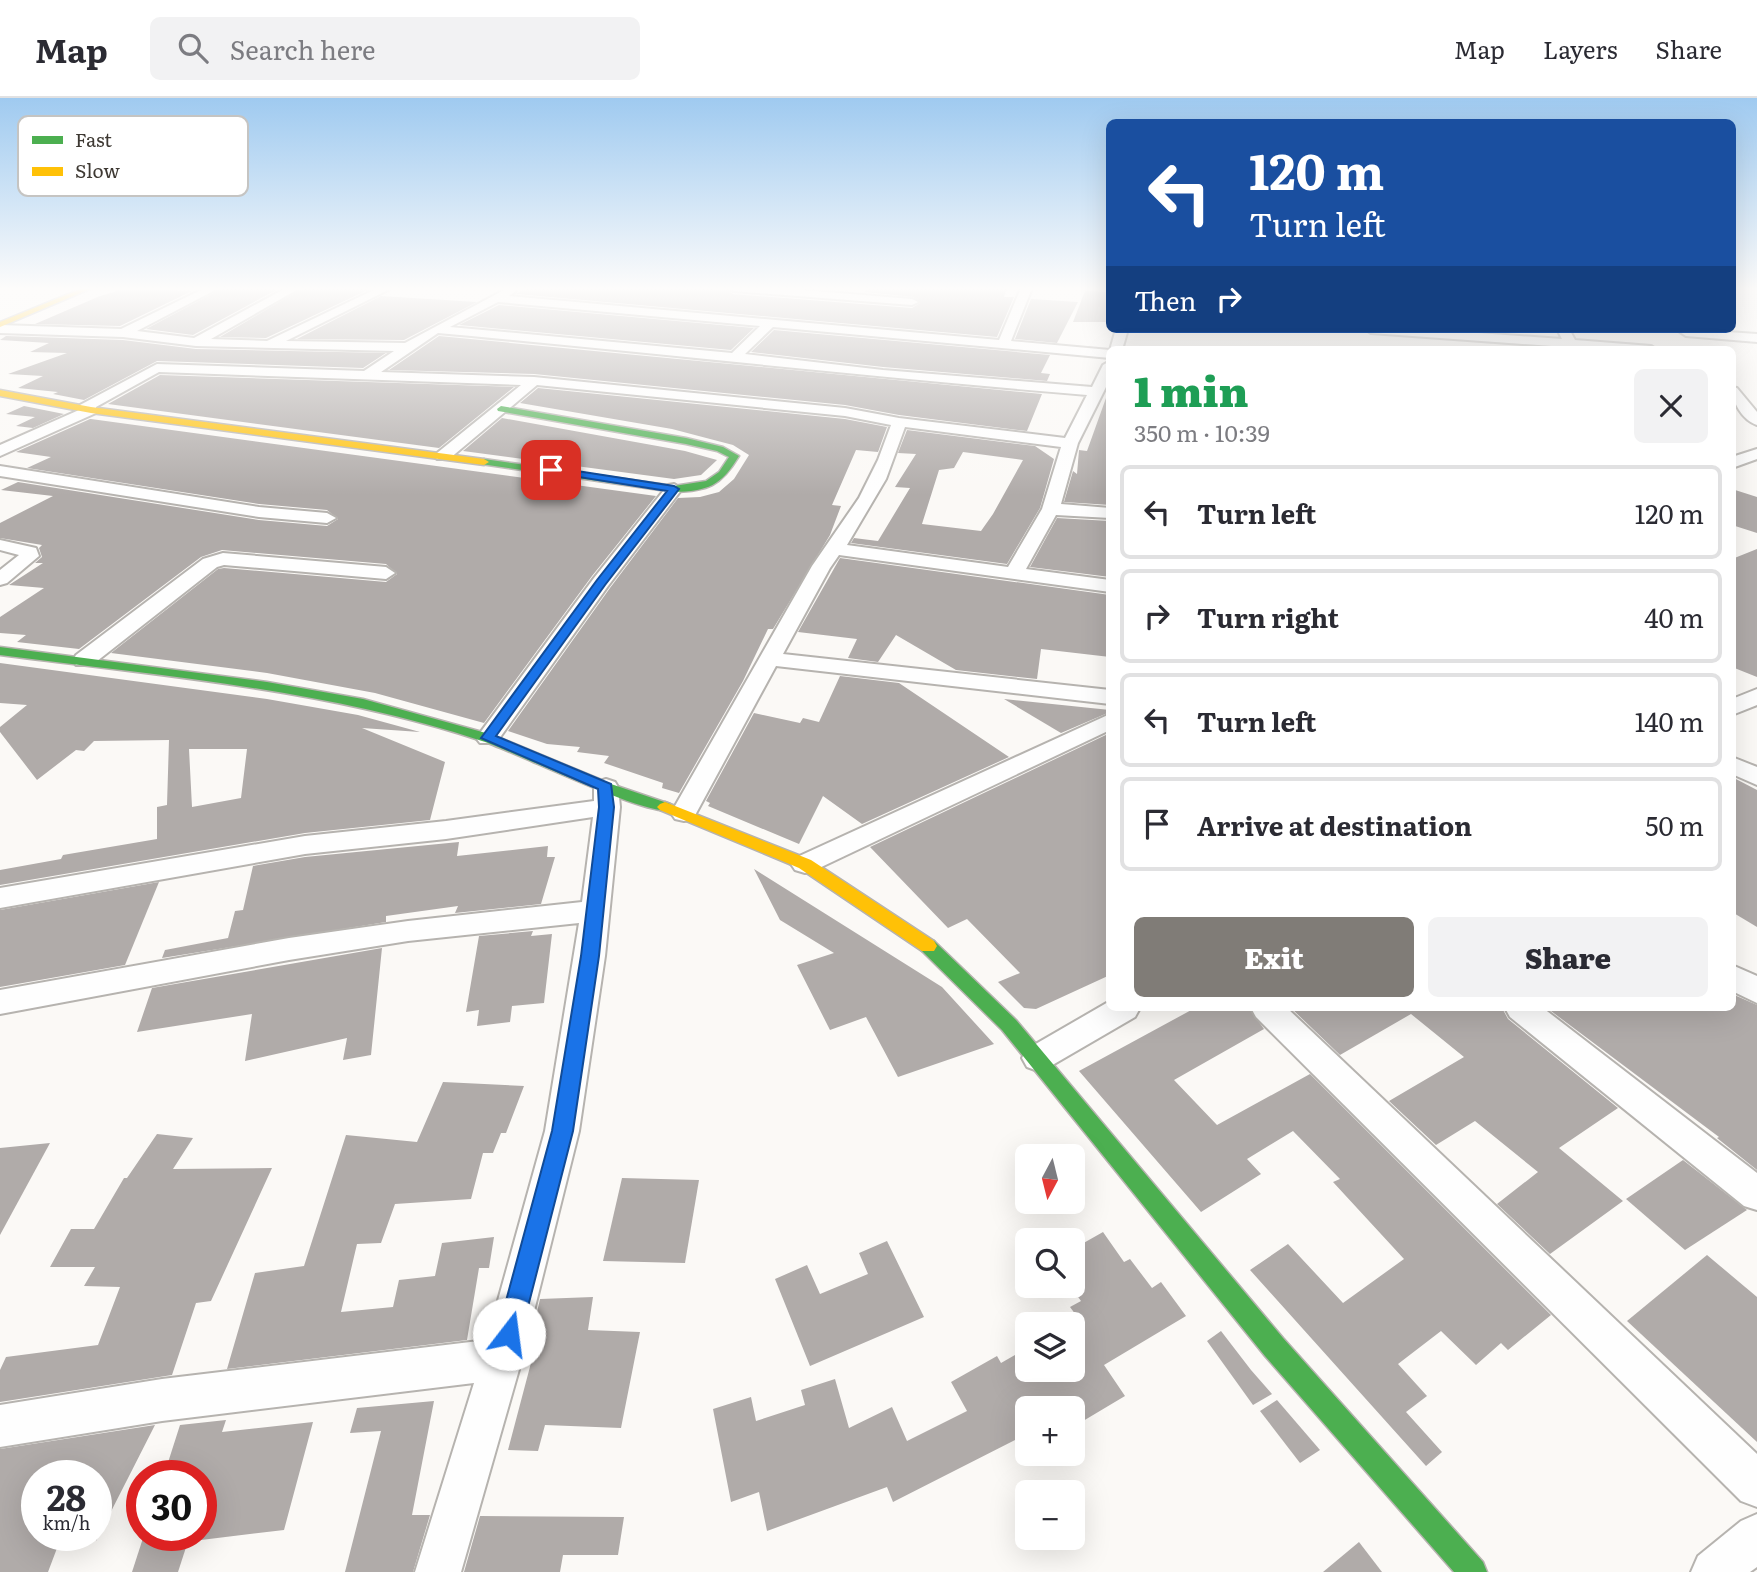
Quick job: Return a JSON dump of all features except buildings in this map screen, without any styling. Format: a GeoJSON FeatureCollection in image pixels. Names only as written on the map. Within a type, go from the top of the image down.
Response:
{"type":"FeatureCollection","features":[{"type":"Feature","properties":{"kind":"street"},"geometry":{"type":"LineString","coordinates":[[0,451],[88,409],[176,357]]}},
{"type":"Feature","properties":{"kind":"street"},"geometry":{"type":"LineString","coordinates":[[367,375],[391,357]]}},
{"type":"Feature","properties":{"kind":"street"},"geometry":{"type":"LineString","coordinates":[[735,357],[878,379],[1096,392]]}},
{"type":"Feature","properties":{"kind":"street"},"geometry":{"type":"LineString","coordinates":[[157,368],[534,381],[849,407],[899,422],[1070,443]]}},
{"type":"Feature","properties":{"kind":"street"},"geometry":{"type":"LineString","coordinates":[[1014,573],[1051,509],[1070,443],[1106,373]]}},
{"type":"Feature","properties":{"kind":"street"},"geometry":{"type":"LineString","coordinates":[[443,456],[534,381]]}},
{"type":"Feature","properties":{"kind":"street"},"geometry":{"type":"LineString","coordinates":[[0,393],[88,409],[674,489],[698,488],[714,482],[724,475],[734,456],[720,449],[686,441],[501,409]]}},
{"type":"Feature","properties":{"kind":"street"},"geometry":{"type":"LineString","coordinates":[[1736,397],[1746,413]]}},
{"type":"Feature","properties":{"kind":"street"},"geometry":{"type":"LineString","coordinates":[[684,813],[821,566],[835,549],[882,471],[899,422]]}},
{"type":"Feature","properties":{"kind":"street"},"geometry":{"type":"LineString","coordinates":[[1736,462],[1757,454]]}},
{"type":"Feature","properties":{"kind":"street"},"geometry":{"type":"LineString","coordinates":[[0,471],[259,512],[327,518]]}},
{"type":"Feature","properties":{"kind":"street"},"geometry":{"type":"LineString","coordinates":[[488,738],[601,582],[674,489]]}},
{"type":"Feature","properties":{"kind":"street"},"geometry":{"type":"LineString","coordinates":[[1051,509],[1106,513]]}},
{"type":"Feature","properties":{"kind":"street"},"geometry":{"type":"LineString","coordinates":[[0,545],[20,548],[29,552],[30,556],[0,579]]}},
{"type":"Feature","properties":{"kind":"street"},"geometry":{"type":"LineString","coordinates":[[835,549],[1106,585]]}},
{"type":"Feature","properties":{"kind":"street"},"geometry":{"type":"LineString","coordinates":[[84,660],[210,563],[223,559],[386,573]]}},
{"type":"Feature","properties":{"kind":"street"},"geometry":{"type":"LineString","coordinates":[[0,651],[267,686],[363,703],[488,738],[606,797],[684,813],[805,863],[937,953],[1009,1025],[1274,1347],[1473,1572]]}},
{"type":"Feature","properties":{"kind":"street"},"geometry":{"type":"LineString","coordinates":[[771,659],[1106,697]]}},
{"type":"Feature","properties":{"kind":"street"},"geometry":{"type":"LineString","coordinates":[[1736,706],[1757,696]]}},
{"type":"Feature","properties":{"kind":"street"},"geometry":{"type":"LineString","coordinates":[[805,863],[1106,723]]}},
{"type":"Feature","properties":{"kind":"street"},"geometry":{"type":"LineString","coordinates":[[1736,767],[1757,777]]}},
{"type":"Feature","properties":{"kind":"street"},"geometry":{"type":"LineString","coordinates":[[0,898],[305,845],[446,830],[606,797]]}},
{"type":"Feature","properties":{"kind":"street"},"geometry":{"type":"LineString","coordinates":[[438,1572],[502,1359],[562,1131],[595,911],[606,797]]}},
{"type":"Feature","properties":{"kind":"street"},"geometry":{"type":"LineString","coordinates":[[0,1002],[289,949],[408,931],[595,911]]}},
{"type":"Feature","properties":{"kind":"street"},"geometry":{"type":"LineString","coordinates":[[1736,978],[1757,991]]}},
{"type":"Feature","properties":{"kind":"street"},"geometry":{"type":"LineString","coordinates":[[1038,1058],[1119,1011]]}},
{"type":"Feature","properties":{"kind":"street"},"geometry":{"type":"LineString","coordinates":[[1270,1011],[1757,1485]]}},
{"type":"Feature","properties":{"kind":"street"},"geometry":{"type":"LineString","coordinates":[[1525,1011],[1757,1194]]}},
{"type":"Feature","properties":{"kind":"street"},"geometry":{"type":"LineString","coordinates":[[0,1426],[162,1401],[502,1359]]}},
{"type":"Feature","properties":{"kind":"street"},"geometry":{"type":"LineString","coordinates":[[1714,1572],[1757,1537]]}},
{"type":"Feature","properties":{"kind":"traffic: fast"},"geometry":{"type":"LineString","coordinates":[[484,462],[674,489],[695,488],[710,483],[722,474],[734,456],[720,449],[686,441],[501,409]]}},
{"type":"Feature","properties":{"kind":"traffic: fast"},"geometry":{"type":"LineString","coordinates":[[0,651],[267,686],[363,703],[488,738],[606,787],[665,807]]}},
{"type":"Feature","properties":{"kind":"traffic: fast"},"geometry":{"type":"LineString","coordinates":[[928,946],[1009,1025],[1274,1347],[1473,1572]]}},
{"type":"Feature","properties":{"kind":"traffic: slow"},"geometry":{"type":"LineString","coordinates":[[0,393],[91,410],[484,462]]}},
{"type":"Feature","properties":{"kind":"traffic: slow"},"geometry":{"type":"LineString","coordinates":[[665,807],[805,864],[928,946]]}},
{"type":"Feature","properties":{"kind":"route"},"geometry":{"type":"LineString","coordinates":[[509,1334],[562,1131],[590,956],[607,807],[606,787],[488,738],[601,582],[674,489],[551,470]]}}]}
